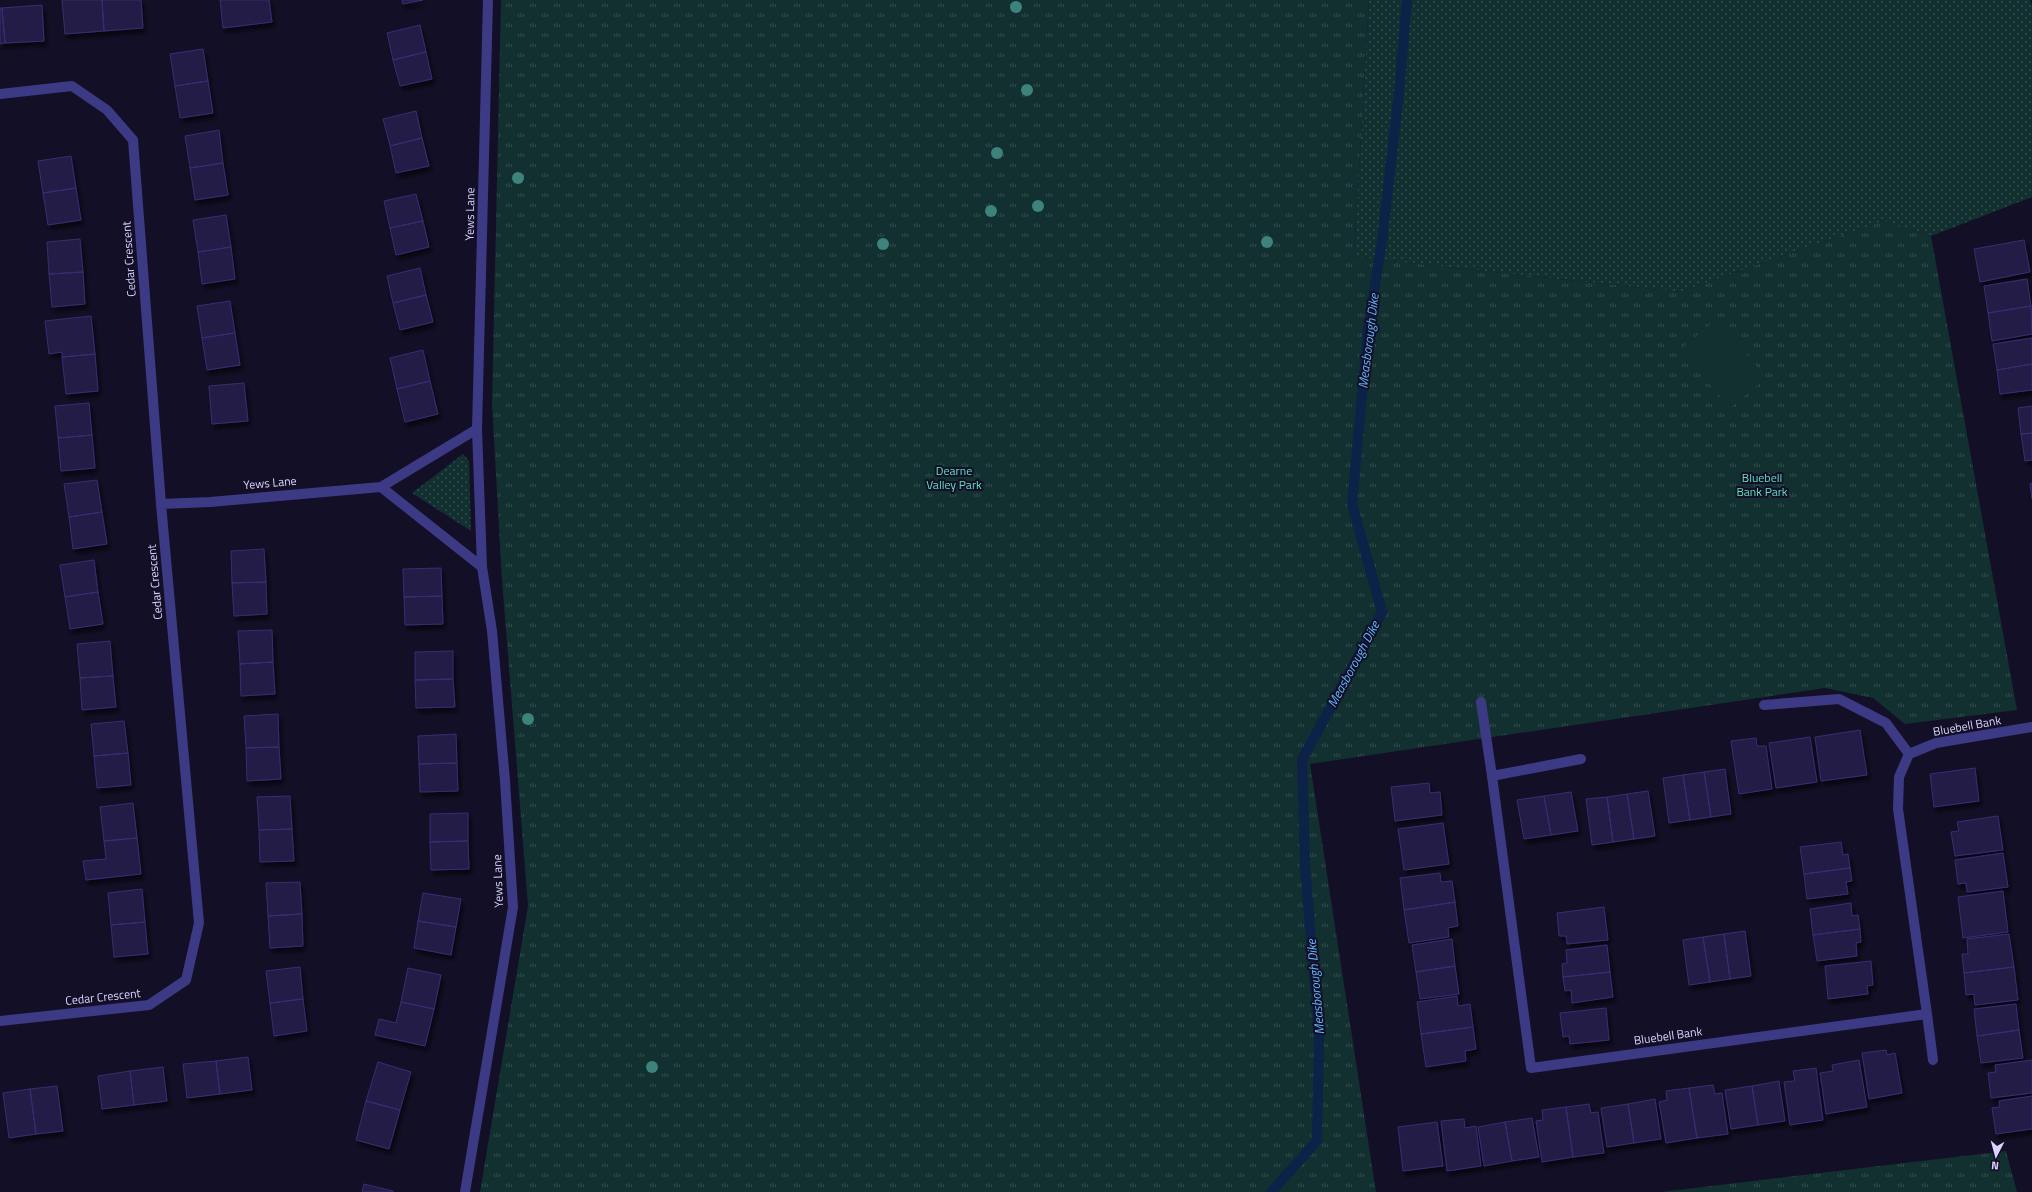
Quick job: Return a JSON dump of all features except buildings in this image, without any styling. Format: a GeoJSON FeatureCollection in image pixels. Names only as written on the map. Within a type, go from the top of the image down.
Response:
{"type":"FeatureCollection","features":[{"type":"Feature","properties":{"kind":"street","name":"Yews Lane"},"geometry":{"type":"LineString","coordinates":[[465,1192],[513,906],[505,780],[492,631],[482,567],[477,429],[488,0]]}},
{"type":"Feature","properties":{"kind":"street","name":"Cedar Crescent"},"geometry":{"type":"LineString","coordinates":[[0,94],[72,86],[107,110],[133,140],[161,504],[199,923],[186,980],[149,1005],[0,1021]]}},
{"type":"Feature","properties":{"kind":"street","name":"Yews Lane"},"geometry":{"type":"LineString","coordinates":[[161,504],[218,501],[381,487],[477,429]]}},
{"type":"Feature","properties":{"kind":"street"},"geometry":{"type":"LineString","coordinates":[[381,487],[482,567]]}},
{"type":"Feature","properties":{"kind":"street"},"geometry":{"type":"LineString","coordinates":[[1764,706],[1839,699],[1886,723],[1909,754],[1899,777],[1898,809],[1933,1060]]}},
{"type":"Feature","properties":{"kind":"street"},"geometry":{"type":"LineString","coordinates":[[1481,702],[1492,776],[1581,760]]}},
{"type":"Feature","properties":{"kind":"street","name":"Bluebell Bank"},"geometry":{"type":"LineString","coordinates":[[1909,754],[1936,743],[2032,728]]}},
{"type":"Feature","properties":{"kind":"street","name":"Bluebell Bank"},"geometry":{"type":"LineString","coordinates":[[1492,776],[1532,1068],[1927,1014]]}},
{"type":"Feature","properties":{"kind":"green space","name":"Dearne Valley Park"},"geometry":{"type":"Polygon","coordinates":[[[501,0],[1369,0],[1354,257],[1680,292],[1883,221],[1931,236],[2017,710],[1905,724],[1873,698],[1825,688],[1310,764],[1376,1192],[480,1192],[528,906],[502,580],[492,404],[501,0]]]}},
{"type":"Feature","properties":{"kind":"green space"},"geometry":{"type":"Polygon","coordinates":[[[1369,0],[2030,0],[2032,6],[2032,197],[1931,236],[1883,221],[1680,292],[1354,257],[1369,0]]]}},
{"type":"Feature","properties":{"kind":"green space"},"geometry":{"type":"Polygon","coordinates":[[[1717,319],[1766,378],[1730,408],[1680,350],[1717,319]]]}},
{"type":"Feature","properties":{"kind":"green space"},"geometry":{"type":"Polygon","coordinates":[[[463,454],[469,461],[471,531],[412,493],[463,454]]]}},
{"type":"Feature","properties":{"kind":"green space"},"geometry":{"type":"Polygon","coordinates":[[[2006,1151],[2017,1192],[1661,1192],[2006,1151]]]}},
{"type":"Feature","properties":{"kind":"waterway","name":"Measborough Dike"},"geometry":{"type":"LineString","coordinates":[[1271,1192],[1317,1141],[1319,1037],[1305,865],[1302,760],[1382,612],[1352,504],[1368,329],[1382,241],[1399,92],[1407,0]]}},
{"type":"Feature","properties":{"kind":"park label","name":"Bluebell Bank Park"},"geometry":{"type":"Point","coordinates":[1762,485]}}]}
